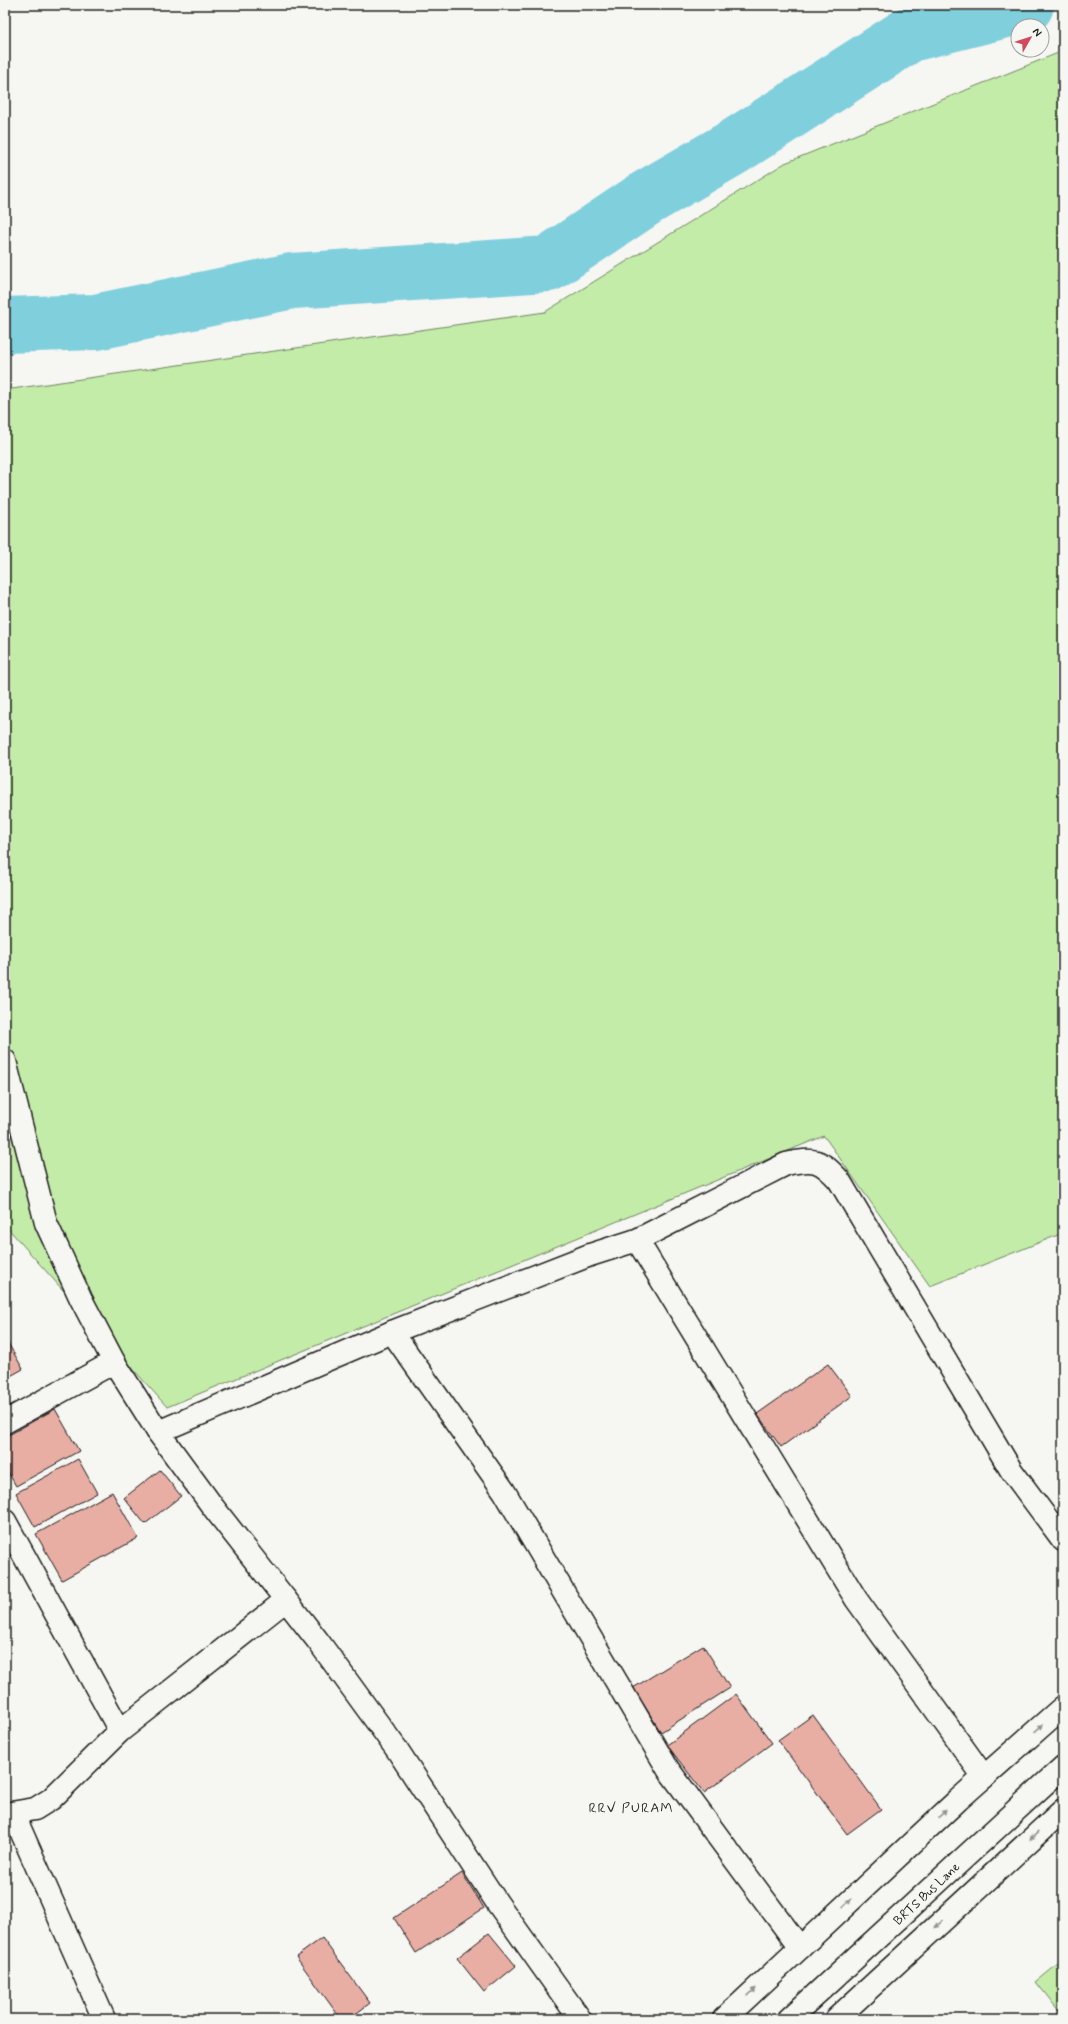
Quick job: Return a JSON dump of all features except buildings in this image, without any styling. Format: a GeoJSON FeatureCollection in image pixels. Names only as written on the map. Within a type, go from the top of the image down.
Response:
{"type":"FeatureCollection","features":[{"type":"Feature","properties":{"kind":"street"},"geometry":{"type":"LineString","coordinates":[[5,1061],[46,1223],[81,1299],[114,1362],[158,1432],[213,1507],[286,1600],[398,1751],[498,1904],[580,2019]]}},
{"type":"Feature","properties":{"kind":"street"},"geometry":{"type":"LineString","coordinates":[[158,1432],[392,1332],[590,1256],[637,1240],[786,1164],[807,1160],[825,1165],[839,1180],[1011,1470],[1063,1540]]}},
{"type":"Feature","properties":{"kind":"street"},"geometry":{"type":"LineString","coordinates":[[637,1240],[856,1599],[984,1777]]}},
{"type":"Feature","properties":{"kind":"street"},"geometry":{"type":"LineString","coordinates":[[392,1332],[504,1491],[668,1769],[800,1948]]}},
{"type":"Feature","properties":{"kind":"street"},"geometry":{"type":"LineString","coordinates":[[5,1422],[114,1362]]}},
{"type":"Feature","properties":{"kind":"street"},"geometry":{"type":"LineString","coordinates":[[5,1521],[120,1731]]}},
{"type":"Feature","properties":{"kind":"street"},"geometry":{"type":"LineString","coordinates":[[104,2019],[9,1813],[35,1809],[51,1799],[120,1731],[286,1600]]}},
{"type":"Feature","properties":{"kind":"street"},"geometry":{"type":"LineString","coordinates":[[724,2019],[984,1777],[1063,1707]]}},
{"type":"Feature","properties":{"kind":"street","name":"BRTS Bus Lane"},"geometry":{"type":"LineString","coordinates":[[789,2019],[1063,1767]]}},
{"type":"Feature","properties":{"kind":"street"},"geometry":{"type":"LineString","coordinates":[[839,2018],[1063,1810]]}},
{"type":"Feature","properties":{"kind":"green space"},"geometry":{"type":"Polygon","coordinates":[[[1063,51],[1063,1233],[930,1286],[824,1136],[167,1407],[5,1225],[5,390],[545,312],[785,163],[1046,58],[1050,58],[1050,56],[1063,51]]]}},
{"type":"Feature","properties":{"kind":"green space"},"geometry":{"type":"Polygon","coordinates":[[[1063,1960],[1063,2016],[1036,1982],[1063,1960]]]}},
{"type":"Feature","properties":{"kind":"waterway"},"geometry":{"type":"LineString","coordinates":[[5,325],[96,322],[292,281],[548,264],[648,197],[734,147],[910,34],[1026,5]]}},
{"type":"Feature","properties":{"kind":"district","name":"RRV PURAM"},"geometry":{"type":"Point","coordinates":[631,1807]}}]}
